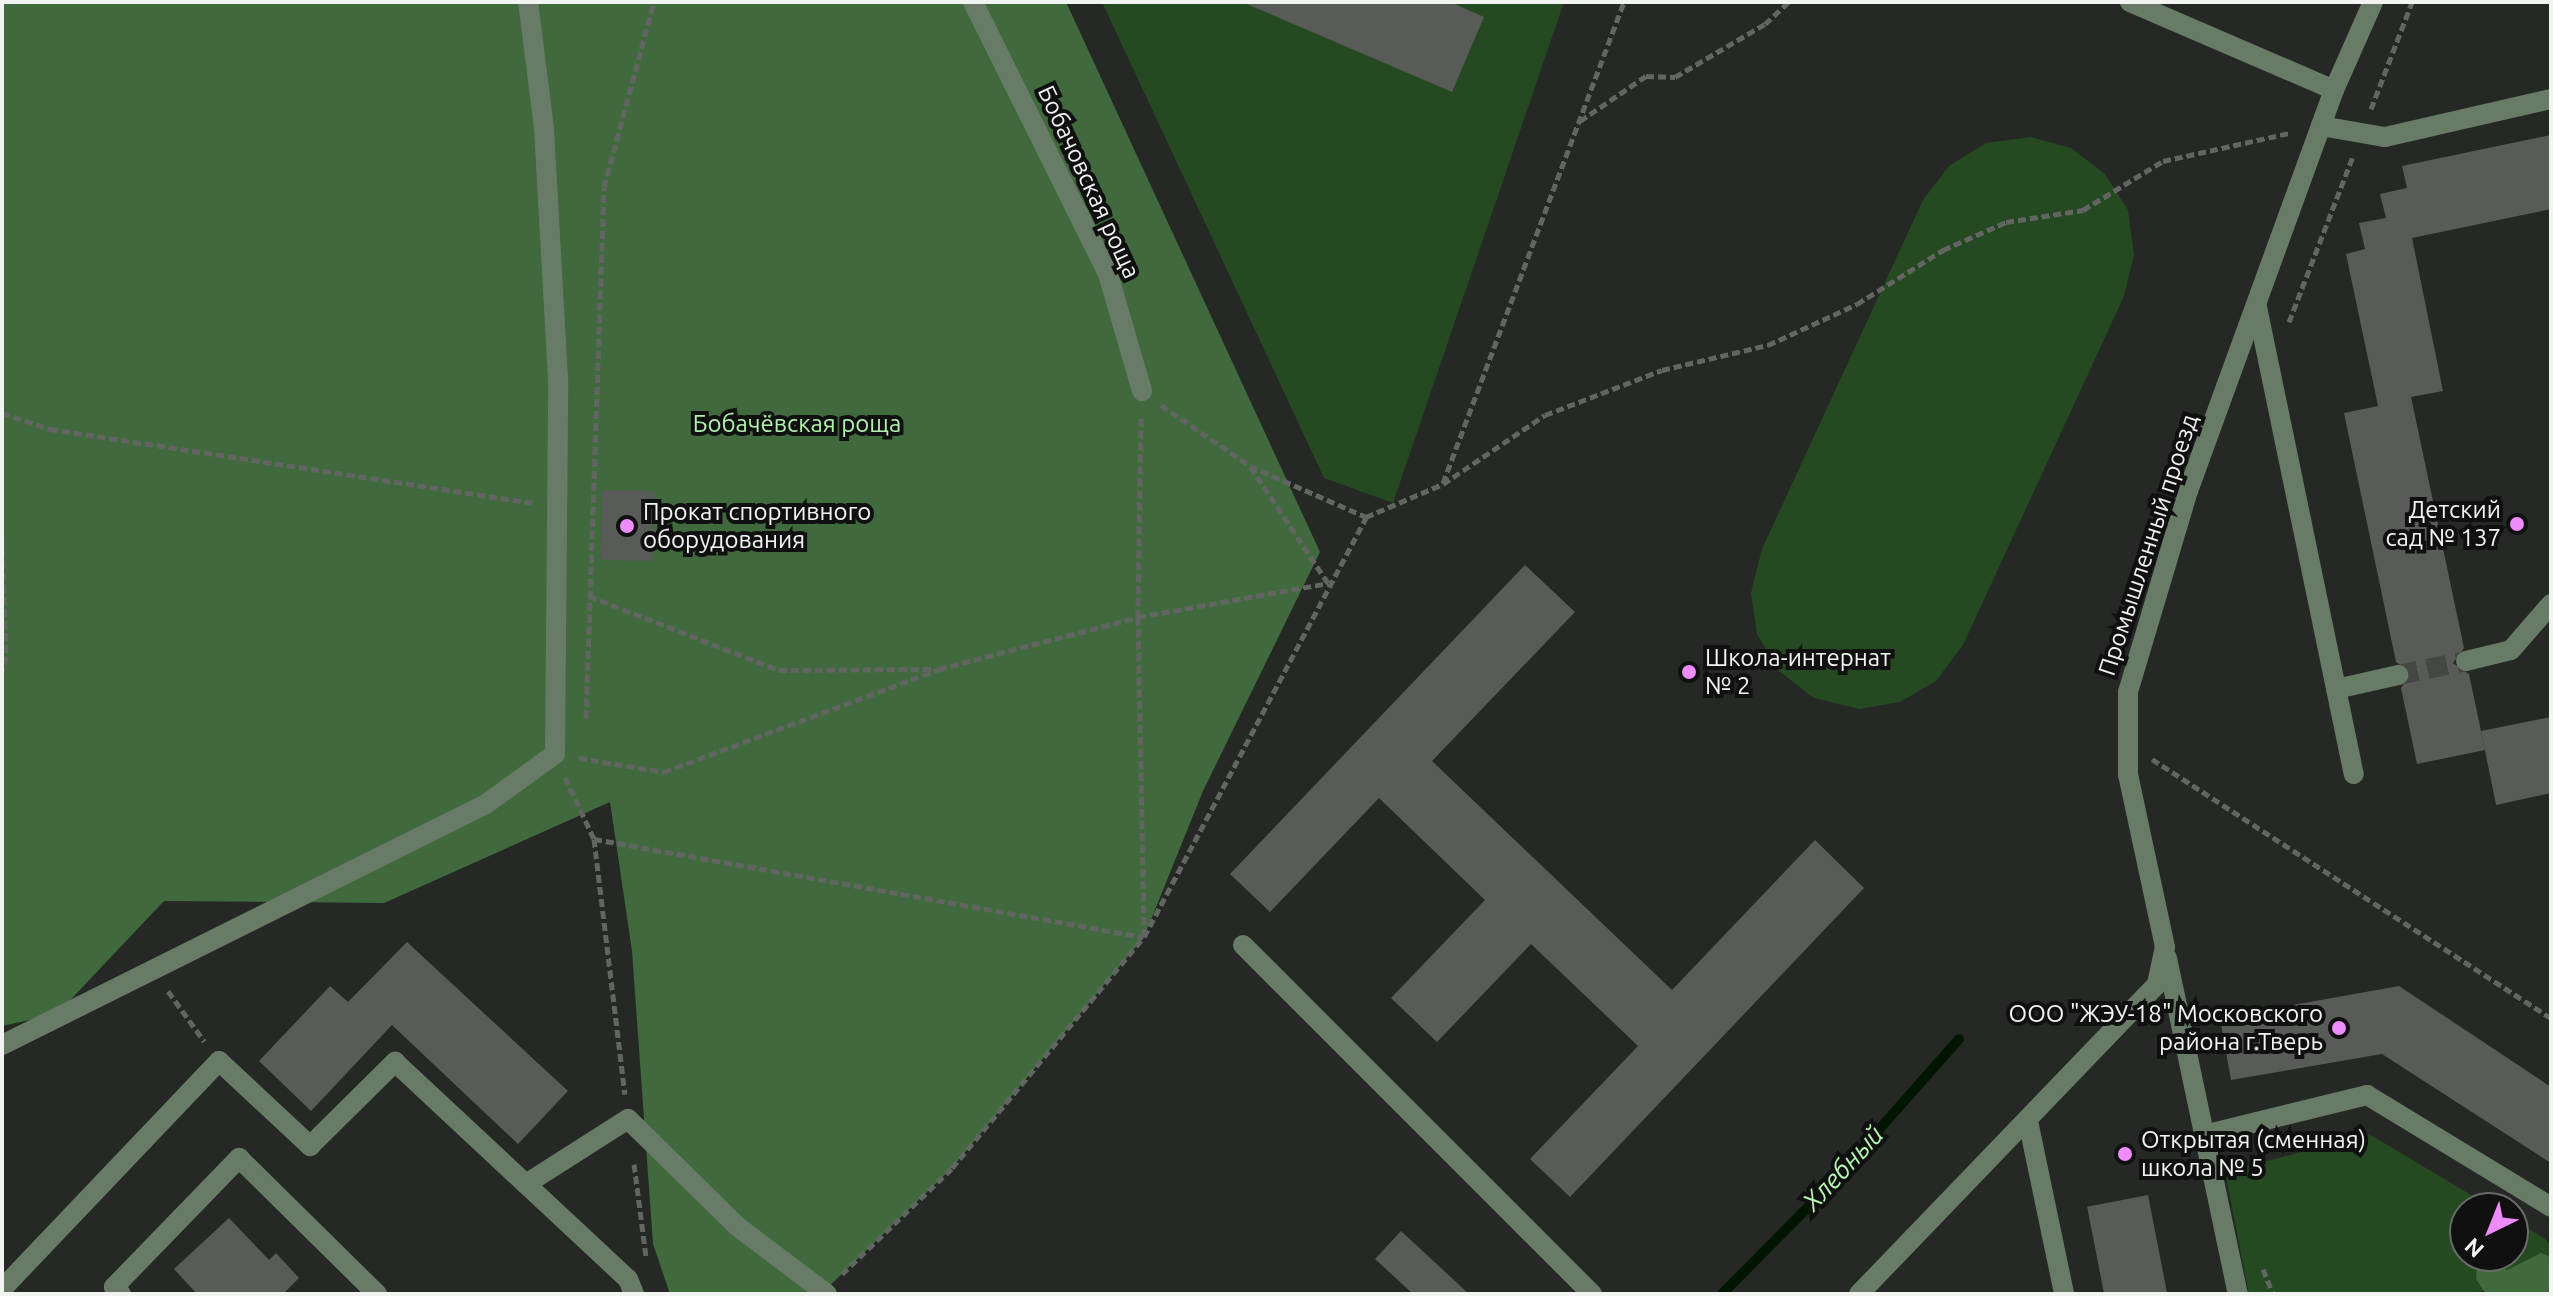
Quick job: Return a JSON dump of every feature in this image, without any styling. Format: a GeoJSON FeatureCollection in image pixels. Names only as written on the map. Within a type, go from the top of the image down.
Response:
{"type":"FeatureCollection","features":[{"type":"Feature","properties":{"kind":"street"},"geometry":{"type":"LineString","coordinates":[[2,1045],[486,804],[555,754],[556,332],[544,128],[528,2]]}},
{"type":"Feature","properties":{"kind":"street","name":"Бобачовская роща"},"geometry":{"type":"LineString","coordinates":[[973,2],[1108,274],[1142,391]]}},
{"type":"Feature","properties":{"kind":"street"},"geometry":{"type":"LineString","coordinates":[[2130,2],[2334,90]]}},
{"type":"Feature","properties":{"kind":"street","name":"Промышленный проезд"},"geometry":{"type":"LineString","coordinates":[[1859,1294],[2151,993],[2165,947],[2125,741],[2128,692],[2188,491],[2334,90],[2373,2]]}},
{"type":"Feature","properties":{"kind":"street"},"geometry":{"type":"LineString","coordinates":[[2321,126],[2385,137],[2551,99]]}},
{"type":"Feature","properties":{"kind":"street"},"geometry":{"type":"LineString","coordinates":[[2257,307],[2354,774]]}},
{"type":"Feature","properties":{"kind":"street"},"geometry":{"type":"LineString","coordinates":[[2466,661],[2511,650],[2551,604]]}},
{"type":"Feature","properties":{"kind":"street"},"geometry":{"type":"LineString","coordinates":[[2336,689],[2398,675]]}},
{"type":"Feature","properties":{"kind":"street"},"geometry":{"type":"LineString","coordinates":[[1243,945],[1592,1294]]}},
{"type":"Feature","properties":{"kind":"street"},"geometry":{"type":"LineString","coordinates":[[2165,947],[2238,1294]]}},
{"type":"Feature","properties":{"kind":"street"},"geometry":{"type":"LineString","coordinates":[[2,1289],[219,1061],[310,1146],[395,1062],[628,1279],[634,1294]]}},
{"type":"Feature","properties":{"kind":"street"},"geometry":{"type":"LineString","coordinates":[[2204,1135],[2367,1095],[2551,1207]]}},
{"type":"Feature","properties":{"kind":"street"},"geometry":{"type":"LineString","coordinates":[[526,1184],[628,1119],[738,1227],[825,1293]]}},
{"type":"Feature","properties":{"kind":"street"},"geometry":{"type":"LineString","coordinates":[[2028,1121],[2064,1294]]}},
{"type":"Feature","properties":{"kind":"street"},"geometry":{"type":"LineString","coordinates":[[121,1294],[114,1287],[239,1158],[377,1294]]}},
{"type":"Feature","properties":{"kind":"path"},"geometry":{"type":"LineString","coordinates":[[585,730],[604,187],[654,2]]}},
{"type":"Feature","properties":{"kind":"path"},"geometry":{"type":"LineString","coordinates":[[1443,484],[1624,2]]}},
{"type":"Feature","properties":{"kind":"path"},"geometry":{"type":"LineString","coordinates":[[1579,121],[1646,76],[1675,77],[1765,24],[1789,2]]}},
{"type":"Feature","properties":{"kind":"path"},"geometry":{"type":"LineString","coordinates":[[2286,331],[2412,2]]}},
{"type":"Feature","properties":{"kind":"path"},"geometry":{"type":"LineString","coordinates":[[825,1293],[952,1168],[1144,937],[1328,583],[1366,517],[1443,484],[1545,415],[1662,370],[1768,345],[1857,304],[1943,250],[2006,222],[2083,210],[2163,161],[2321,126]]}},
{"type":"Feature","properties":{"kind":"path"},"geometry":{"type":"LineString","coordinates":[[1142,391],[1250,466],[1366,517]]}},
{"type":"Feature","properties":{"kind":"path"},"geometry":{"type":"LineString","coordinates":[[1142,391],[1138,617],[1144,937]]}},
{"type":"Feature","properties":{"kind":"path"},"geometry":{"type":"LineString","coordinates":[[2,413],[50,429],[554,506]]}},
{"type":"Feature","properties":{"kind":"path"},"geometry":{"type":"LineString","coordinates":[[1250,466],[1328,583]]}},
{"type":"Feature","properties":{"kind":"path"},"geometry":{"type":"LineString","coordinates":[[2,537],[6,656],[2,672]]}},
{"type":"Feature","properties":{"kind":"path"},"geometry":{"type":"LineString","coordinates":[[555,754],[664,772],[939,669],[1138,617],[1328,583]]}},
{"type":"Feature","properties":{"kind":"path"},"geometry":{"type":"LineString","coordinates":[[557,587],[590,596],[779,670],[939,669]]}},
{"type":"Feature","properties":{"kind":"path"},"geometry":{"type":"LineString","coordinates":[[2125,741],[2551,1018]]}},
{"type":"Feature","properties":{"kind":"path"},"geometry":{"type":"LineString","coordinates":[[584,759],[585,744]]}},
{"type":"Feature","properties":{"kind":"path"},"geometry":{"type":"LineString","coordinates":[[555,754],[594,839],[646,1262]]}},
{"type":"Feature","properties":{"kind":"path"},"geometry":{"type":"LineString","coordinates":[[594,839],[1144,937]]}},
{"type":"Feature","properties":{"kind":"path"},"geometry":{"type":"LineString","coordinates":[[153,971],[219,1061]]}},
{"type":"Feature","properties":{"kind":"green space","name":"Бобачёвская роща"},"geometry":{"type":"Polygon","coordinates":[[[2,2],[1066,2],[1320,552],[1203,791],[1144,937],[952,1168],[821,1294],[670,1294],[653,1244],[632,951],[610,802],[384,903],[164,901],[57,1014],[2,1026],[2,2]]]}},
{"type":"Feature","properties":{"kind":"green space"},"geometry":{"type":"Polygon","coordinates":[[[1102,2],[1564,2],[1393,503],[1324,478],[1102,2]]]}},
{"type":"Feature","properties":{"kind":"green space"},"geometry":{"type":"Polygon","coordinates":[[[2031,137],[2071,148],[2105,174],[2128,210],[2134,255],[2124,296],[1963,645],[1936,681],[1900,702],[1859,709],[1814,698],[1779,671],[1757,634],[1751,593],[1762,549],[1923,200],[1949,166],[1986,143],[2031,137]]]}},
{"type":"Feature","properties":{"kind":"green space"},"geometry":{"type":"Polygon","coordinates":[[[2369,1134],[2466,1192],[2449,1192],[2449,1272],[2529,1272],[2529,1229],[2551,1245],[2551,1294],[2509,1286],[2468,1294],[2249,1294],[2225,1172],[2369,1134]]]}},
{"type":"Feature","properties":{"kind":"green space"},"geometry":{"type":"Polygon","coordinates":[[[2541,1253],[2551,1257],[2551,1294],[2486,1294],[2476,1279],[2476,1272],[2529,1272],[2529,1259],[2541,1253]]]}},
{"type":"Feature","properties":{"kind":"building"},"geometry":{"type":"Polygon","coordinates":[[[1242,2],[1450,2],[1484,17],[1452,92],[1242,2]]]}},
{"type":"Feature","properties":{"kind":"building"},"geometry":{"type":"Polygon","coordinates":[[[2551,135],[2551,209],[2412,238],[2443,391],[2411,397],[2464,648],[2453,663],[2469,674],[2485,750],[2417,764],[2401,688],[2411,673],[2396,662],[2344,413],[2378,406],[2346,254],[2365,249],[2359,223],[2386,218],[2380,194],[2407,188],[2402,166],[2551,135]]]}},
{"type":"Feature","properties":{"kind":"building","name":"Прокат спортивного оборудования"},"geometry":{"type":"Polygon","coordinates":[[[602,490],[654,491],[653,561],[601,560],[602,490]]]}},
{"type":"Feature","properties":{"kind":"building"},"geometry":{"type":"Polygon","coordinates":[[[1525,565],[1575,612],[1432,761],[1672,990],[1815,840],[1864,888],[1570,1197],[1530,1159],[1638,1046],[1531,944],[1437,1042],[1391,998],[1485,900],[1379,798],[1270,912],[1230,874],[1525,565]]]}},
{"type":"Feature","properties":{"kind":"building"},"geometry":{"type":"Polygon","coordinates":[[[2551,717],[2551,793],[2496,805],[2481,731],[2551,717]]]}},
{"type":"Feature","properties":{"kind":"building"},"geometry":{"type":"Polygon","coordinates":[[[407,942],[568,1091],[518,1144],[392,1025],[311,1111],[259,1061],[330,986],[348,1002],[407,942]]]}},
{"type":"Feature","properties":{"kind":"building"},"geometry":{"type":"Polygon","coordinates":[[[2399,986],[2551,1087],[2551,1163],[2382,1054],[2231,1080],[2220,1018],[2399,986]]]}},
{"type":"Feature","properties":{"kind":"building"},"geometry":{"type":"Polygon","coordinates":[[[2148,1195],[2167,1294],[2104,1294],[2087,1207],[2148,1195]]]}},
{"type":"Feature","properties":{"kind":"building"},"geometry":{"type":"Polygon","coordinates":[[[229,1218],[269,1260],[276,1253],[299,1278],[283,1294],[197,1294],[174,1269],[229,1218]]]}},
{"type":"Feature","properties":{"kind":"building"},"geometry":{"type":"Polygon","coordinates":[[[1401,1231],[1469,1294],[1413,1294],[1375,1259],[1401,1231]]]}},
{"type":"Feature","properties":{"kind":"waterway","name":"Хлебный"},"geometry":{"type":"LineString","coordinates":[[1722,1294],[1829,1186],[1959,1039]]}},
{"type":"Feature","properties":{"kind":"tunnel"},"geometry":{"type":"LineString","coordinates":[[2398,675],[2466,661]]}},
{"type":"Feature","properties":{"kind":"place","name":"Детский сад № 137"},"geometry":{"type":"Point","coordinates":[2517,524]}},
{"type":"Feature","properties":{"kind":"place","name":"Прокат спортивного оборудования"},"geometry":{"type":"Point","coordinates":[627,526]}},
{"type":"Feature","properties":{"kind":"place","name":"Школа-интернат № 2"},"geometry":{"type":"Point","coordinates":[1689,672]}},
{"type":"Feature","properties":{"kind":"place","name":"ООО \"ЖЭУ-18\" Московского района г.Тверь"},"geometry":{"type":"Point","coordinates":[2339,1028]}},
{"type":"Feature","properties":{"kind":"place","name":"Открытая (сменная) школа № 5"},"geometry":{"type":"Point","coordinates":[2125,1154]}}]}
